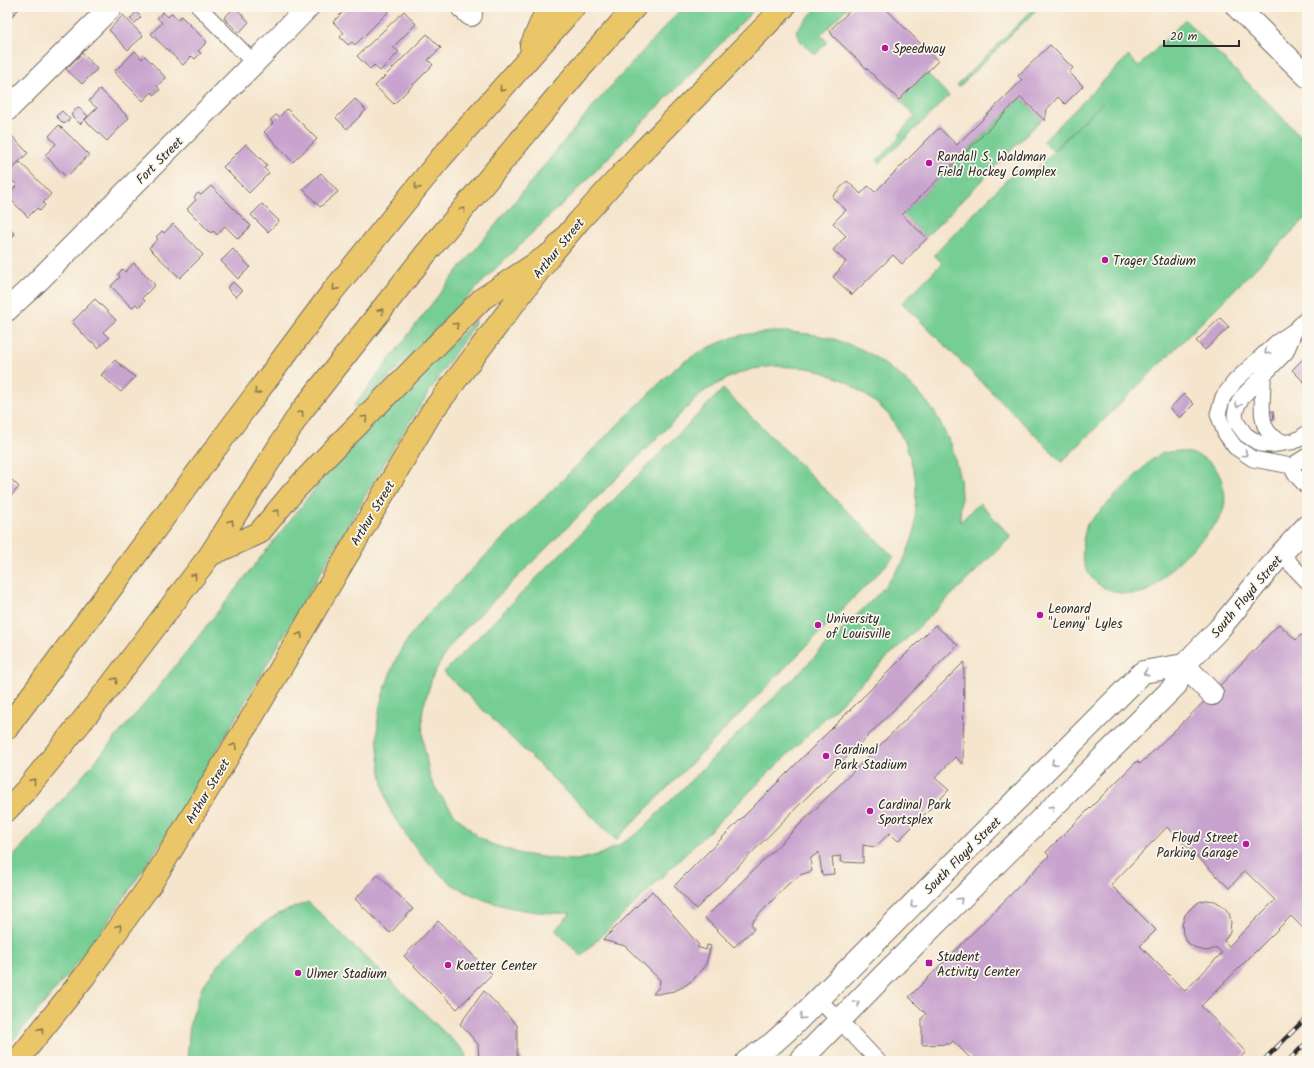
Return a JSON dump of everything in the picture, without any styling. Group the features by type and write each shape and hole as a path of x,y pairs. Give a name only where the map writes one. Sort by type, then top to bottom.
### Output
{"main road":[{"path":"523,64 548,7"},
{"path":"7,728 332,292 440,159 574,7"},
{"path":"7,810 26,790 108,689 210,555 300,413 429,250 578,71 635,7"},
{"name":"Arthur Street","path":"16,1061 84,977 152,882 256,710 431,413 553,252 641,153 784,7"},
{"path":"210,555 259,533 294,491 332,451 482,299 553,252"}],"street":[{"path":"7,110 111,7"},
{"name":"Fort Street","path":"7,310 36,283 308,7"},
{"path":"1237,7 1307,76"},
{"name":"South Floyd Street","path":"800,1061 883,976 1161,701 1176,685 1184,665 1219,629 1280,554 1307,526"},
{"path":"1184,665 1212,694"},
{"name":"South Floyd Street","path":"747,1061 773,1043 819,1000 1142,672 1184,665"}],"lane":[{"path":"199,7 254,63"},
{"path":"1307,318 1295,330 1277,342 1235,381 1223,397 1218,414 1225,433 1235,447 1253,459 1291,466 1307,456"},
{"path":"1295,330 1286,352 1242,397 1236,406 1235,415 1237,423 1246,435 1260,444 1270,446 1290,442 1300,439 1307,433"},
{"path":"1263,376 1262,412 1265,425 1269,434 1282,442 1290,442"},
{"path":"1291,466 1295,474 1307,487"},
{"path":"1280,554 1307,580"},
{"path":"819,1000 878,1061"}],"green space":[{"path":"683,7 757,7 584,183 500,264 368,399 358,407 354,406 447,284 594,105"},
{"path":"818,7 848,7 821,35 827,42 815,55 801,42 796,30"},
{"path":"1035,7 1039,7 959,87 957,85"},
{"name":"Trager Stadium","path":"1185,20 1307,142 1307,217 1062,462 902,303 942,263 934,255 1017,169 1027,178 1103,102 1053,151 1043,142 1128,56 1139,66"},
{"path":"927,73 949,96 880,163 877,160 899,138 900,133 915,116 900,101"},
{"path":"1021,98 1042,119 926,237 903,214"},
{"path":"476,319 474,325 396,443 173,825 106,925 83,956 7,1048 7,864 153,694 328,472 370,426"},
{"path":"769,332 789,332 834,339 861,349 872,355 903,378 923,397 935,413 951,444 960,479 960,522 980,503 1011,537 581,956 555,930 571,913 525,910 479,898 452,884 444,878 416,848 392,814 388,805 383,784 377,730 379,709 383,695 391,671 399,654 413,632 428,613 674,369 697,354 724,341 742,335","holes":["776,366 808,368 820,371 847,382 875,402 889,415 906,444 915,476 915,530 903,562 881,591 638,833 621,844 601,854 578,860 557,859 521,854 491,844 477,836 455,815 438,792 430,778 423,741 423,708 433,675 448,649 461,633 703,392 732,376 752,369"]},
{"path":"723,389 894,557 616,840 444,672"},
{"path":"1176,451 1200,456 1212,464 1217,470 1221,477 1225,498 1224,507 1220,517 1202,539 1157,585 1151,589 1145,592 1124,594 1103,587 1091,577 1084,563 1083,540 1087,524 1150,461 1163,453"},
{"name":"Ulmer Stadium","path":"308,902 466,1053 466,1061 187,1061 190,1023 202,987 224,958 250,932 278,914"}],"building":[{"path":"7,7 21,7 8,20"},
{"path":"235,7 249,22 239,33 224,18"},
{"path":"348,7 387,7 390,10 355,45 352,42 348,45 340,37 344,33 333,22"},
{"name":"Speedway","path":"854,7 884,7 938,61 899,100 832,35 830,30"},
{"path":"404,11 416,24 393,47 399,52 380,71 374,65 370,69 357,56"},
{"path":"136,12 141,17 135,23 130,19"},
{"path":"163,12 168,17 172,13 178,20 181,16 207,42 198,51 201,53 195,59 192,56 183,65 151,34 162,23 157,18"},
{"path":"123,15 143,36 128,50 109,30"},
{"path":"427,34 441,48 428,60 433,65 394,104 375,86"},
{"name":"Randall S. Waldman Field Hockey Complex","path":"1050,45 1073,68 1069,72 1083,86 1065,104 1058,97 1047,109 1045,121 1021,97 902,215 927,238 902,264 893,255 852,295 833,277 846,262 833,250 846,236 833,223 846,210 832,197 847,181 861,194 868,186 875,192 939,128 957,145 1022,80 1018,76"},
{"path":"135,51 142,59 145,56 166,78 157,86 160,90 154,95 152,92 143,101 114,72"},
{"path":"82,53 97,69 82,84 66,69"},
{"path":"100,89 129,118 107,141 85,120 97,108 89,101"},
{"path":"355,99 366,110 347,129 336,118"},
{"path":"78,107 88,116 80,124 71,115"},
{"path":"287,109 317,139 293,162 264,132 273,123 270,120 276,115 279,117"},
{"path":"62,111 70,119 64,124 56,116"},
{"path":"59,125 89,155 66,177 45,155 56,144 49,136"},
{"path":"10,134 28,153 13,167 7,160 7,137"},
{"path":"246,144 267,165 264,168 269,173 249,193 223,167"},
{"path":"20,162 51,194 43,203 45,205 40,211 37,208 28,217 7,196 17,185 7,175"},
{"path":"321,173 338,192 320,207 303,189"},
{"path":"211,186 251,226 238,239 225,226 217,235 213,231 211,233 187,209 196,200 194,197 198,193 201,195"},
{"path":"262,204 279,221 268,232 251,215"},
{"path":"173,224 203,255 180,278 149,248 158,239 156,237 162,231 164,233"},
{"path":"7,227 15,234 7,242"},
{"path":"233,249 250,267 238,279 221,261"},
{"path":"134,263 155,285 142,298 145,301 139,307 136,304 132,308 111,286 120,277 118,274 123,269 125,272"},
{"path":"233,282 242,291 236,297 227,288"},
{"path":"95,299 116,320 103,332 109,338 98,348 93,342 91,343 72,322"},
{"path":"1220,318 1229,327 1205,350 1196,341"},
{"path":"1307,355 1307,385 1292,370"},
{"path":"115,360 135,377 121,392 101,375"},
{"path":"1184,394 1194,404 1180,418 1170,408"},
{"path":"1273,411 1274,419 1264,420 1263,412"},
{"path":"7,475 19,487 7,500"},
{"name":"Floyd Street Parking Garage","path":"1279,624 1296,640 1301,635 1307,636 1307,932 1291,916 1201,1006 1246,1052 1237,1061 973,1061 953,1041 950,1044 922,1045 922,1018 926,1014 909,997 1049,856 1046,852 1137,761 1140,764 1212,694","holes":["1167,827 1229,888 1245,871 1275,900 1229,946 1224,941 1230,932 1231,921 1229,913 1223,906 1215,901 1206,900 1199,902 1190,909 1185,915 1182,925 1183,934 1187,942 1197,949 1207,951 1217,948 1222,953 1185,991 1140,946 1156,930 1111,885"]},
{"name":"Cardinal Park Stadium","path":"935,625 958,645 696,909 674,886"},
{"name":"Cardinal Park Sportsplex","path":"964,662 963,764 955,757 935,778 949,790 898,841 890,833 875,847 863,845 863,863 840,862 841,856 832,857 834,874 822,875 819,852 810,859 812,871 800,875 787,885 751,923 754,929 734,947 705,918"},
{"path":"378,875 413,909 390,933 355,899"},
{"path":"652,891 699,945 697,947 706,950 707,945 711,946 706,964 693,980 674,991 658,994 653,994 659,987 660,980 625,946 603,940"},
{"name":"Koetter Center","path":"438,921 492,974 457,1009 404,956"},
{"path":"484,991 517,1025 517,1056 522,1057 523,1061 479,1061 478,1044 460,1024"}],"railway":[{"path":"1263,1061 1307,1017"},
{"path":"1288,1061 1307,1042"}],"place":[{"name":"Speedway","path":"885,48"},
{"name":"Randall S. Waldman Field Hockey Complex","path":"929,163"},
{"name":"Trager Stadium","path":"1105,260"},
{"name":"Leonard \"Lenny\" Lyles","path":"1040,615"},
{"name":"University of Louisville","path":"818,625"},
{"name":"Cardinal Park Stadium","path":"826,756"},
{"name":"Cardinal Park Sportsplex","path":"870,811"},
{"name":"Floyd Street Parking Garage","path":"1246,844"},
{"name":"Student Activity Center","path":"929,963"},
{"name":"Koetter Center","path":"448,965"},
{"name":"Ulmer Stadium","path":"298,973"}]}
